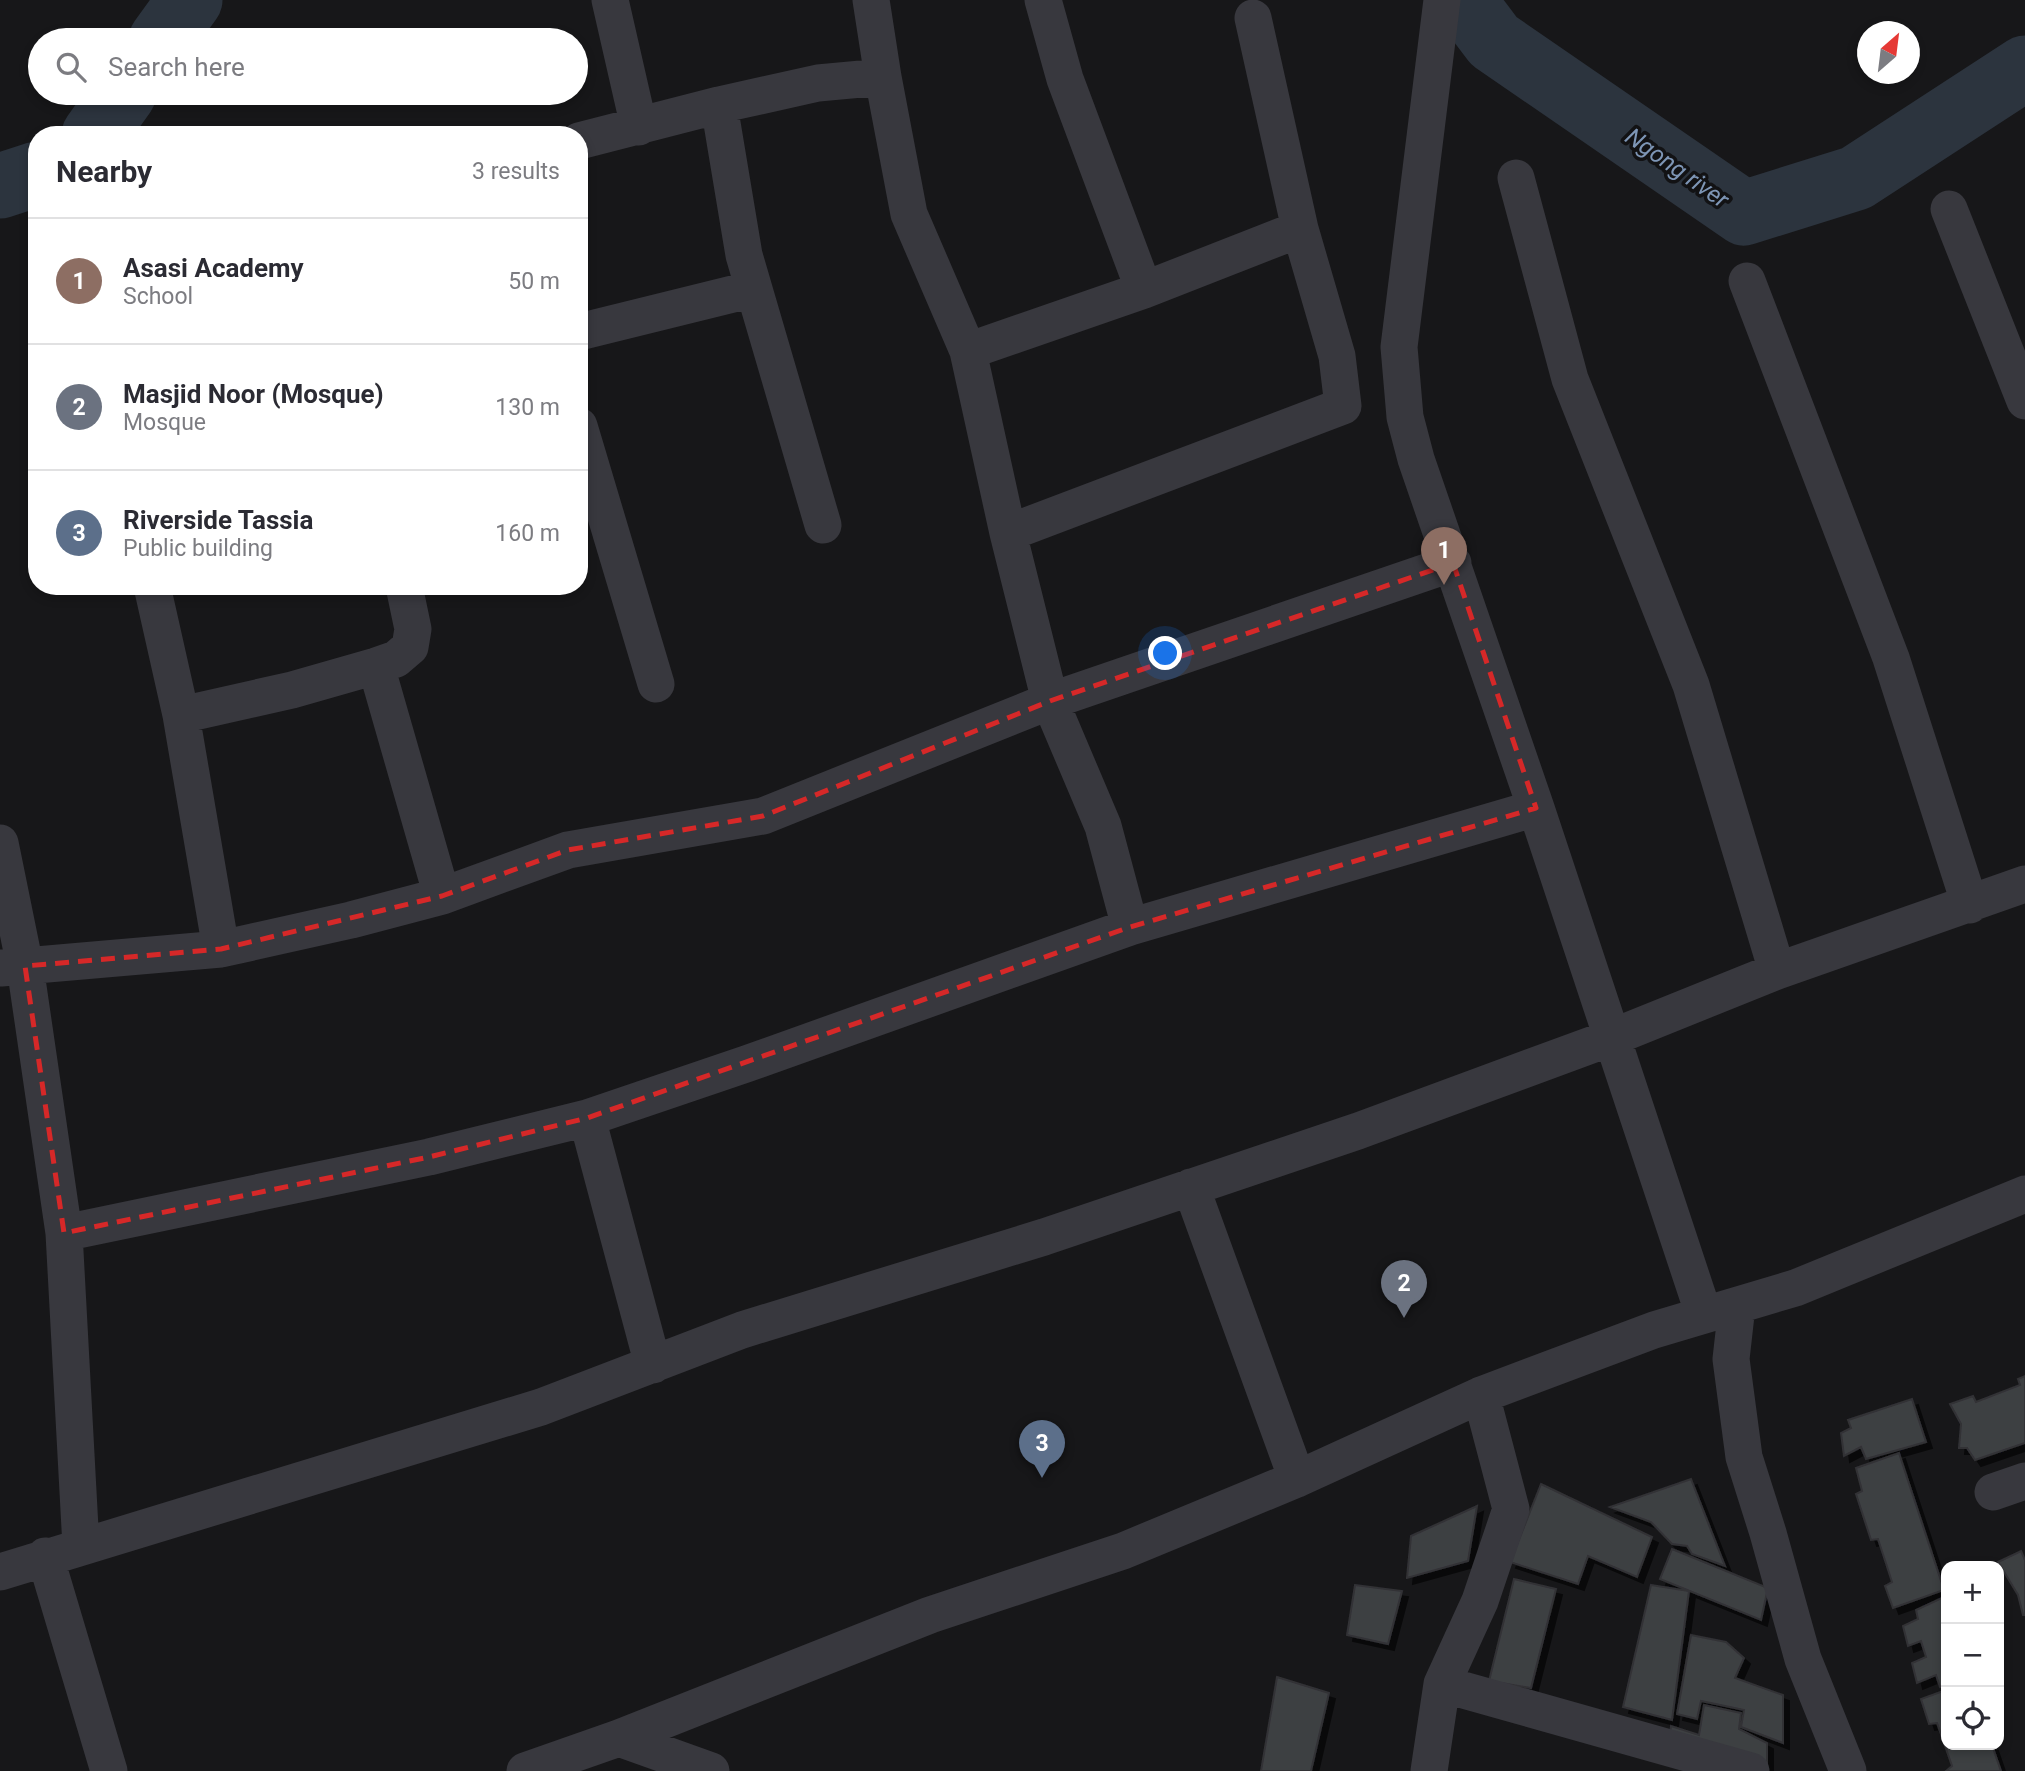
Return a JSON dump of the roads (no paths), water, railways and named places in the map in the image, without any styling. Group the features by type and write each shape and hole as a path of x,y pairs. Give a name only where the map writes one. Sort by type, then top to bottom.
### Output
{"street":[{"path":"610,0 639,127"},
{"path":"871,0 909,214 968,351 1008,533 1051,701 1103,826 1130,927"},
{"path":"1043,0 1065,79 1144,290"},
{"path":"1442,0 1399,347 1401,387 1408,427 1416,459 1613,1037 1720,1310 1731,1359 1744,1457 1803,1659 1848,1771"},
{"path":"1008,533 1343,406 1337,356 1300,229 1253,18"},
{"path":"588,139 818,83 883,78"},
{"path":"719,105 744,255 822,525"},
{"path":"1516,177 1570,379 1691,685 1777,971"},
{"path":"1949,209 2025,401"},
{"path":"968,351 1144,290 1300,229"},
{"path":"1747,281 1891,658 1970,905"},
{"path":"588,330 754,289"},
{"path":"588,456 656,684"},
{"path":"13,967 221,948 442,897 568,850 763,816 1051,701 1453,563"},
{"path":"154,595 181,715 221,948"},
{"path":"181,715 292,690 396,659 411,647 413,629 406,595"},
{"path":"376,666 442,897"},
{"path":"64,1233 429,1157 587,1118 746,1065 1130,927 1536,808"},
{"path":"0,843 13,967 64,1233 81,1547"},
{"path":"0,1572 45,1556 541,1407 742,1330 1044,1237 1358,1131 1613,1037 1777,971 2025,884"},
{"path":"587,1118 653,1365"},
{"path":"1192,1187 1297,1479"},
{"path":"525,1771 619,1738 930,1615 1123,1551 1297,1479 1481,1395 1654,1330 1795,1288 2025,1194"},
{"path":"1429,1771 1442,1684 1480,1601 1511,1509 1481,1395"},
{"path":"45,1556 109,1771"},
{"path":"1442,1684 1751,1771"},
{"path":"619,1738 711,1771"}],"waterway":[{"name":"Ngong river","path":"170,28 190,0"},
{"name":"Ngong river","path":"1463,0 1494,41 1744,213 1856,178 2025,68"},
{"name":"Ngong river","path":"100,126 115,105"},
{"name":"Ngong river","path":"0,186 28,177"}],"place":[{"name":"Asasi Academy","path":"1444,585"},
{"name":"Masjid Noor (Mosque)","path":"1404,1318"},
{"name":"Riverside Tassia","path":"1042,1478"}]}
